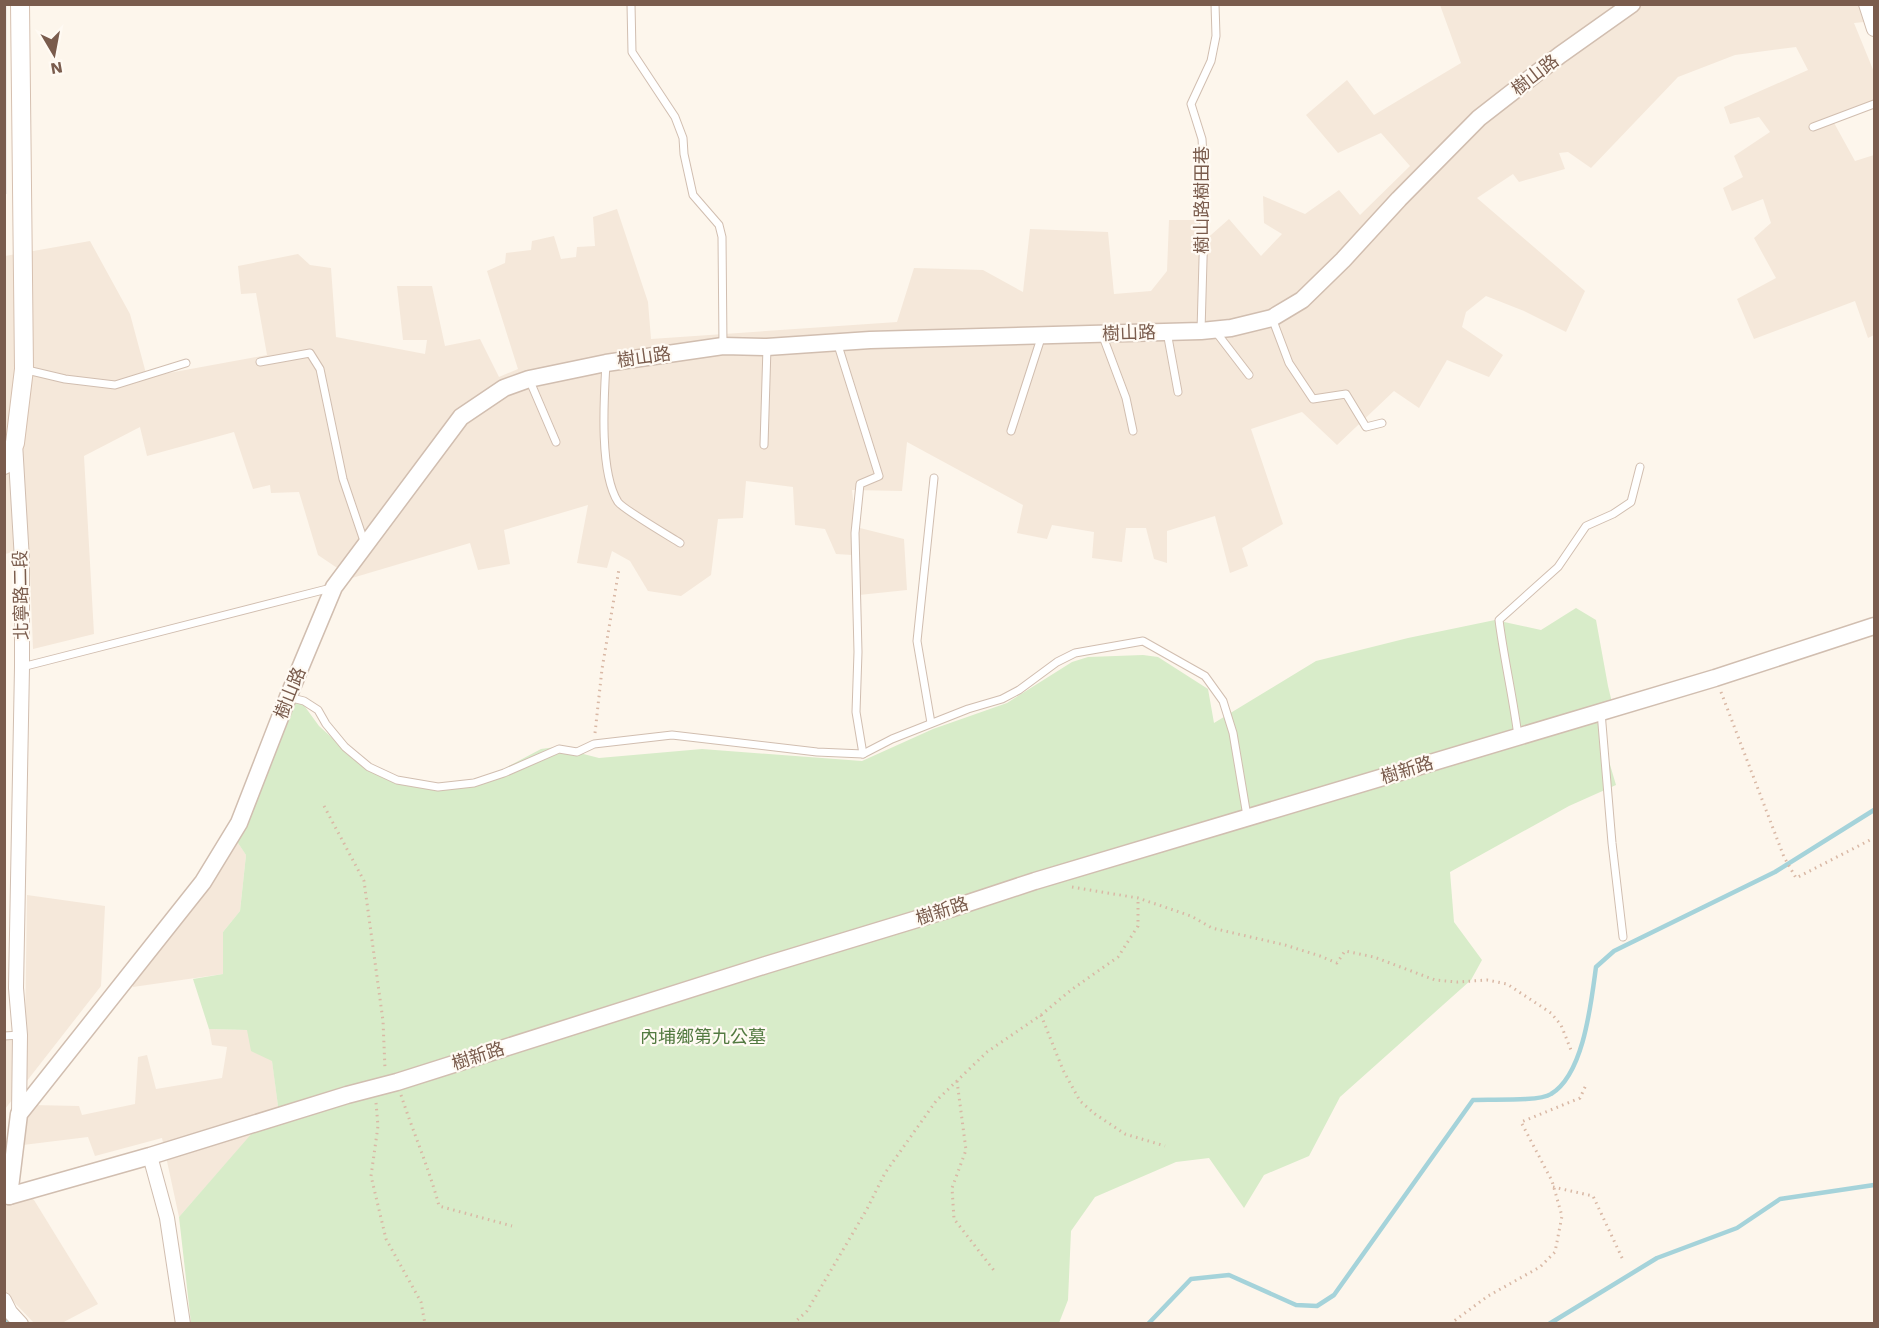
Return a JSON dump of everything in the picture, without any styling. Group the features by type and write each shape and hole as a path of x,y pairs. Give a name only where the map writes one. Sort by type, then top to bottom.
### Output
{"main road":[{"name":"北寧路二段","path":"15,442 24,369 20,4"},
{"path":"4,465 15,442"}],"street":[{"name":"樹山路","path":"19,1114 202,882 239,823 334,587 461,417 504,388 530,379 606,363 723,346 767,347 837,342 1208,331 1232,328 1272,318 1302,300 1479,118 1560,55 1632,4"},
{"path":"1866,4 1875,29"},
{"name":"北寧路二段","path":"15,442 22,560 16,988 20,1035 19,1114"},
{"name":"樹新路","path":"7,1199 397,1082 1035,881 1715,678 1875,626"},
{"path":"7,1199 19,1114"},
{"path":"150,1156 167,1218 183,1323"},
{"path":"4,1300 10,1312 21,1323"}],"lane":[{"path":"630,4 632,52 675,117 682,138 693,195 719,225 723,237 723,346"},
{"name":"樹山路樹田巷","path":"1208,331 1202,139 1191,104 1210,61 1216,36 1215,4"},
{"path":"1813,127 1875,104"},
{"path":"1272,318 1289,363 1313,399 1346,394 1366,427 1382,423"},
{"path":"1208,331 1250,375"},
{"path":"1167,332 1178,392"},
{"path":"1102,334 1126,398 1133,431"},
{"path":"1011,431 1042,335"},
{"path":"837,342 879,476 860,484 855,533 858,652 856,712 863,754"},
{"path":"764,445 767,347"},
{"path":"260,362 310,353 320,369 343,479 366,546"},
{"path":"24,369 65,379 115,385 186,363"},
{"path":"606,363 604,411 607,471 619,503 680,543"},
{"path":"530,379 556,442"},
{"path":"1518,736 1513,693 1499,620 1558,567 1586,526 1613,514 1631,502 1640,467"},
{"path":"931,723 917,641 934,478"},
{"path":"22,667 334,587"},
{"path":"288,697 304,701 318,710 345,747 369,767 398,780 438,788 474,783 504,773 559,749 577,752 594,744 672,735 818,752 863,754 931,723 1002,699 1019,690 1057,662 1075,653 1143,641 1204,676 1223,701 1233,733 1248,819"},
{"path":"1601,712 1612,843 1623,937"},
{"path":"4,1036 20,1035"}],"path":[{"path":"594,744 602,669 619,569"},
{"path":"1715,678 1784,857 1796,878 1875,838"},
{"path":"324,806 364,881 383,1021 386,1077 374,1088 378,1126 371,1176 386,1239 421,1302 425,1323"},
{"path":"1069,886 1138,898 1191,916 1212,928 1285,945 1336,963 1345,951 1374,957 1435,980 1487,980 1507,984 1551,1013 1561,1025 1571,1050"},
{"path":"793,1323 807,1311 867,1209 885,1173 936,1101 987,1052 1041,1016 1071,990 1118,957 1138,926 1138,898"},
{"path":"1041,1016 1080,1101 1125,1134 1165,1146"},
{"path":"957,1081 966,1150 952,1188 954,1219 996,1273"},
{"path":"397,1082 439,1206 512,1226"},
{"path":"1449,1323 1488,1296 1540,1267 1555,1252 1562,1216 1553,1187 1521,1122 1580,1098 1586,1085"},
{"path":"1553,1187 1593,1196 1624,1262"}],"shaded area":[{"path":"4,5 7,5 7,194 5,194"},
{"path":"1440,5 1874,5 1874,21 1854,23 1874,72 1874,104 1833,121 1855,161 1874,155 1874,335 1868,338 1855,301 1754,339 1737,299 1776,278 1754,238 1771,223 1763,199 1732,211 1723,188 1743,177 1734,156 1770,132 1759,117 1730,124 1724,107 1808,70 1796,47 1735,55 1678,77 1591,168 1568,152 1559,153 1565,169 1519,182 1513,174 1477,198 1585,291 1566,332 1524,311 1486,296 1466,312 1462,327 1503,355 1489,377 1447,360 1419,408 1394,391 1337,445 1302,412 1251,429 1283,524 1242,548 1248,566 1230,573 1215,516 1167,531 1167,563 1154,559 1146,528 1126,528 1122,562 1092,558 1094,532 1052,525 1047,539 1017,533 1023,505 907,442 902,491 852,490 856,527 904,539 907,590 859,595 852,555 836,554 825,529 795,525 793,487 746,481 743,518 718,519 711,575 681,596 648,591 630,561 612,551 607,568 577,563 588,505 504,530 510,564 478,570 470,543 352,578 318,555 299,492 271,493 270,485 253,489 234,432 147,456 140,427 84,456 94,634 33,649 29,548 5,554 5,256 90,241 130,314 147,377 267,355 256,293 241,294 238,266 298,254 310,265 331,268 336,337 425,354 427,340 403,340 397,286 432,286 445,346 480,339 499,377 518,369 487,271 505,263 506,253 531,250 532,241 554,236 561,259 576,257 577,247 595,246 593,217 617,209 648,302 651,339 897,322 914,268 983,270 1023,292 1030,229 1108,232 1114,294 1151,291 1167,271 1169,220 1202,220 1203,242 1229,219 1261,256 1282,234 1264,223 1263,196 1305,214 1339,190 1360,215 1410,166 1381,133 1338,153 1306,115 1347,80 1374,115 1461,63"},
{"path":"234,837 246,855 240,911 223,932 223,974 133,987 129,970"},
{"path":"27,895 105,906 101,986 5,1109 5,1034 25,1033"},
{"path":"209,1029 248,1030 272,1060 280,1121 253,1133 179,1217 162,1138 95,1156 88,1137 23,1145 23,1116 32,1105 79,1106 82,1115 135,1104 138,1057 147,1055 156,1089 222,1078 227,1047 212,1045"},
{"path":"4,1172 34,1200 98,1304 60,1324 34,1323 13,1301 5,1308"}],"green space":[{"name":"內埔鄉第九公墓","path":"1576,608 1596,620 1615,715 1597,721 1616,785 1569,806 1450,872 1454,922 1482,960 1471,980 1340,1097 1309,1156 1264,1175 1244,1208 1209,1158 1176,1162 1095,1197 1071,1231 1068,1300 1059,1323 191,1323 179,1217 253,1132 280,1121 272,1061 251,1051 247,1030 209,1029 193,979 223,974 223,932 240,911 246,855 234,837 294,701 303,704 319,726 360,763 403,779 441,784 475,784 541,749 556,747 599,758 702,749 862,761 933,729 1007,703 1072,662 1088,657 1143,655 1158,657 1208,689 1214,723 1316,661 1408,638 1495,620 1541,630"}],"waterway":[{"path":"1148,1324 1191,1279 1229,1275 1296,1305 1317,1306 1334,1295 1473,1100 1545,1097 1562,1084 1571,1071 1584,1037 1596,967 1614,951 1775,872 1874,810"},
{"path":"1549,1324 1657,1258 1737,1228 1780,1199 1874,1185"},
{"path":"4,1316 11,1324"}]}
